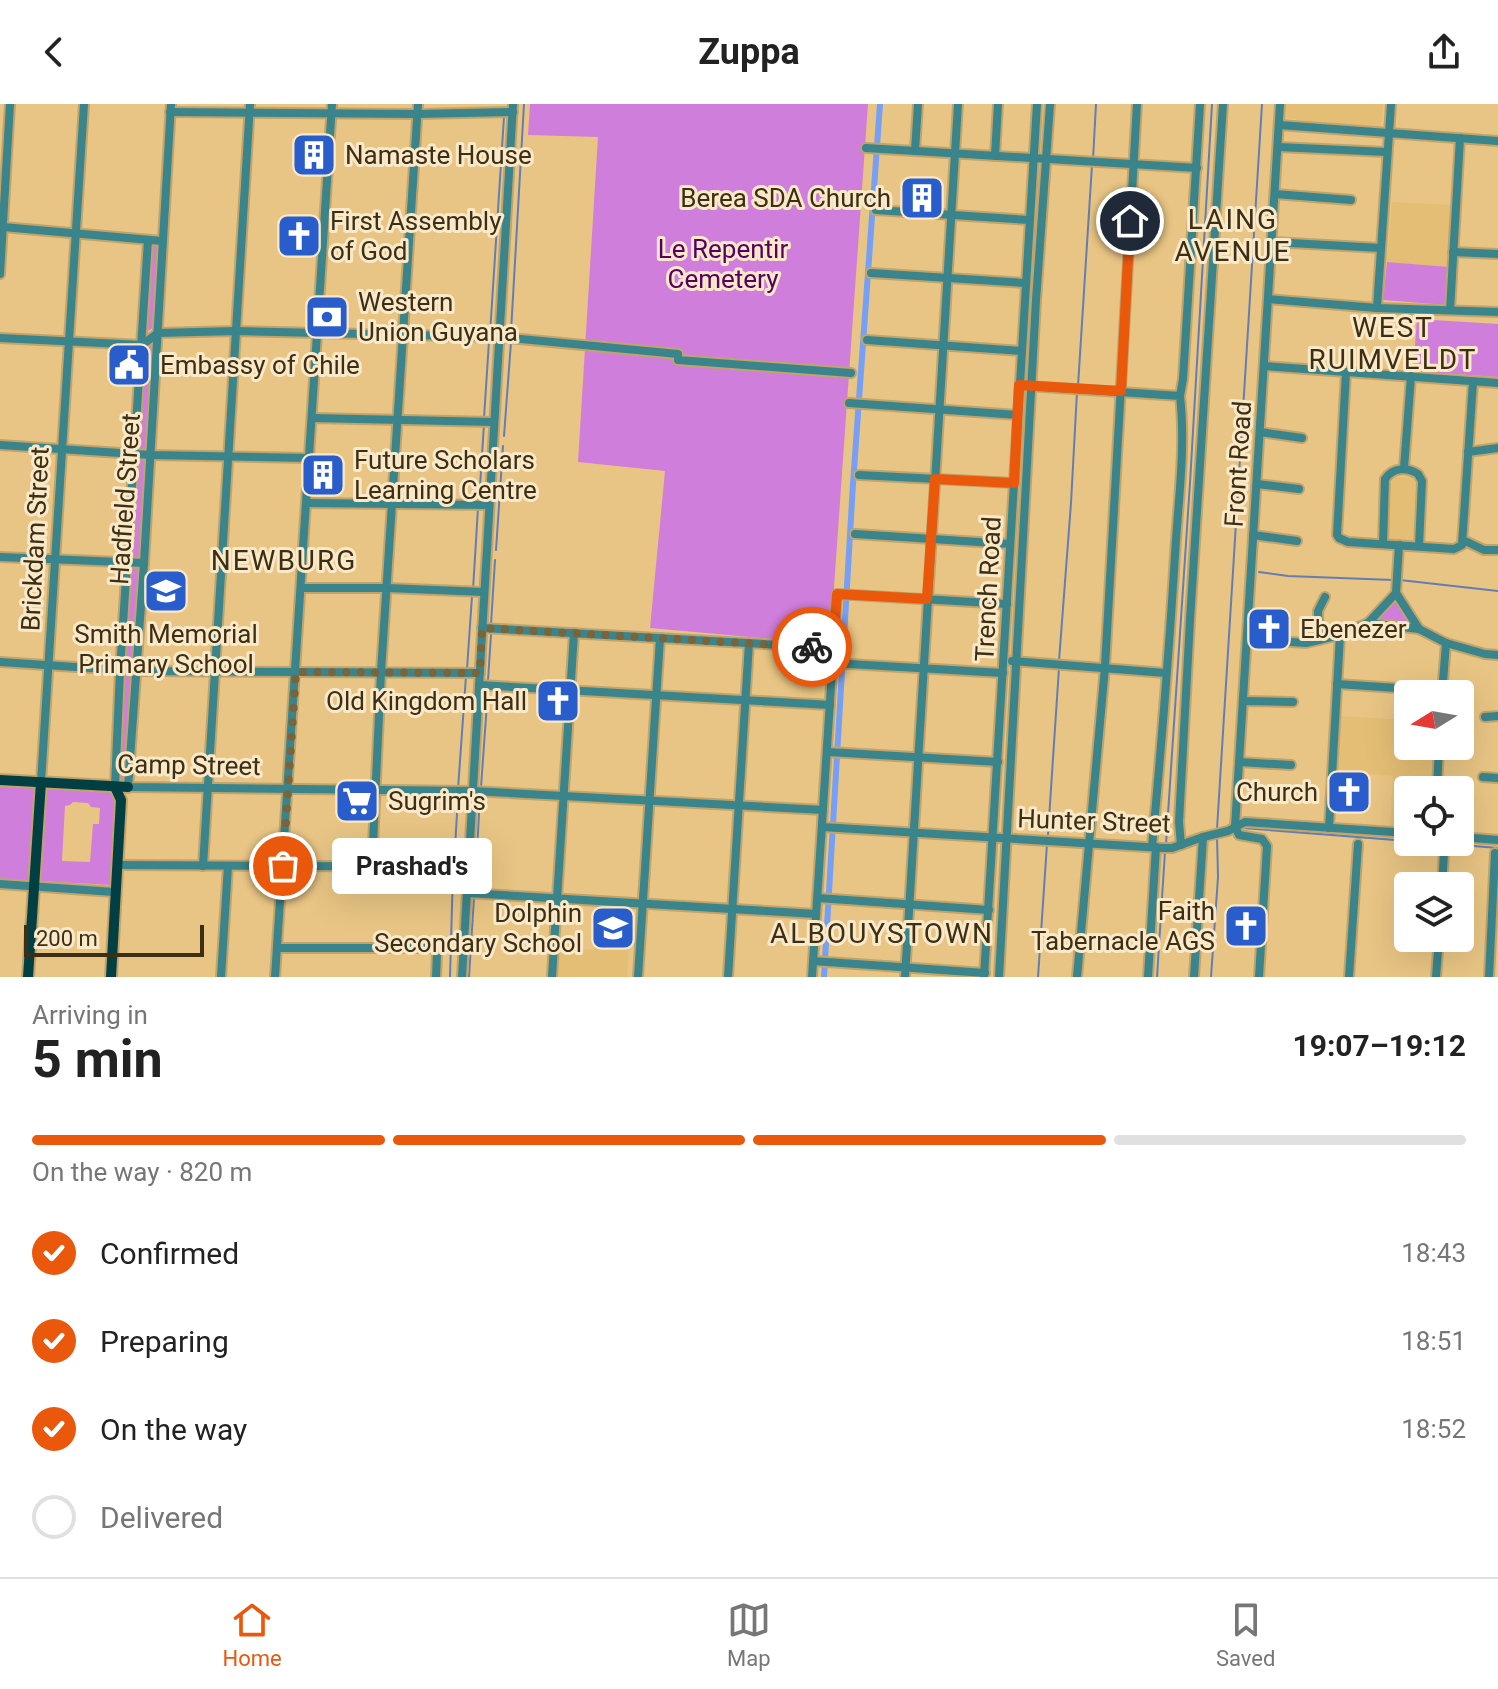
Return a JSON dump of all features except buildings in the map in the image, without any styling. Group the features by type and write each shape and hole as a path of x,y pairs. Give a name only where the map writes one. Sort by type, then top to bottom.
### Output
{"main road":[{"name":"Camp Street","path":"0,780 128,787"},
{"name":"Brickdam Street","path":"28,977 41,782"},
{"name":"Hadfield Street","path":"115,787 121,800"},
{"name":"Hadfield Street","path":"111,977 121,800 128,787"}],"street":[{"path":"0,274 10,104"},
{"name":"Brickdam Street","path":"41,782 84,104"},
{"path":"915,151 918,104"},
{"path":"905,972 958,104"},
{"path":"995,156 998,104"},
{"name":"Trench Road","path":"984,975 1037,104"},
{"path":"999,977 1050,104"},
{"path":"1077,977 1105,667 1137,104"},
{"path":"1148,977 1161,848 1166,673 1182,450 1180,396 1200,104"},
{"path":"1181,845 1179,822 1188,647 1223,104"},
{"name":"Front Road","path":"1235,827 1280,104"},
{"path":"1377,308 1391,104"},
{"path":"170,108 513,108 493,337 492,422 482,505 482,628 462,977"},
{"name":"Hadfield Street","path":"128,787 170,108"},
{"path":"203,866 250,108"},
{"path":"275,977 332,109"},
{"path":"372,866 381,672 418,109"},
{"path":"1279,125 1498,141"},
{"path":"1450,310 1460,138"},
{"path":"1278,147 1387,152"},
{"path":"872,148 1197,168"},
{"path":"1275,194 1351,200"},
{"path":"876,210 1029,220"},
{"path":"3,227 162,241"},
{"name":"Hadfield Street","path":"115,787 148,240"},
{"path":"1272,242 1381,248"},
{"path":"1453,252 1498,254"},
{"path":"871,273 1025,283"},
{"path":"1268,299 1377,308 1498,312"},
{"path":"0,338 142,345 158,333 236,331 493,337 678,354 678,360 851,373"},
{"path":"867,340 1022,351"},
{"path":"1264,366 1498,383"},
{"path":"1346,372 1337,535 1348,542 1461,547 1473,382"},
{"path":"1404,468 1411,376"},
{"path":"1019,385 1180,396"},
{"path":"849,403 1018,415"},
{"path":"312,418 492,422"},
{"path":"1260,432 1302,438"},
{"path":"0,445 135,455 310,458"},
{"path":"1468,452 1498,448"},
{"path":"1383,544 1385,479 1404,468 1418,474 1422,481 1419,546"},
{"path":"859,475 1014,483"},
{"path":"1257,484 1299,489"},
{"path":"307,503 482,505"},
{"path":"855,534 1010,544"},
{"path":"1253,535 1297,541"},
{"path":"1463,540 1484,550 1498,550"},
{"path":"1399,545 1396,593 1419,629"},
{"path":"0,557 144,563"},
{"path":"301,588 481,592"},
{"path":"1247,639 1306,643 1340,635 1368,623 1396,593"},
{"path":"812,977 816,961 816,914 825,827 823,810 837,594 1007,604"},
{"path":"1319,640 1318,611 1325,597"},
{"path":"1368,623 1419,629 1446,643 1498,655"},
{"path":"482,628 833,648"},
{"path":"552,977 574,633"},
{"path":"1329,828 1340,635"},
{"path":"638,977 660,638"},
{"path":"728,977 749,643"},
{"path":"1443,680 1446,643"},
{"path":"1003,660 1166,673"},
{"path":"0,662 136,671 480,673"},
{"path":"832,663 1003,673"},
{"path":"1337,684 1394,688"},
{"path":"479,685 830,705"},
{"path":"1243,701 1293,702"},
{"path":"1485,717 1498,716"},
{"path":"828,752 998,762"},
{"path":"1239,762 1291,765"},
{"path":"1483,777 1498,778"},
{"name":"Camp Street","path":"128,787 473,791 823,810"},
{"name":"Hunter Street","path":"825,827 1161,848 1225,832 1245,822 1394,832"},
{"path":"1235,827 1239,835 1262,839 1267,846 1259,977"},
{"path":"1194,977 1207,836"},
{"path":"1474,838 1498,840"},
{"path":"1349,977 1358,844"},
{"path":"1489,977 1495,853"},
{"path":"117,865 468,867"},
{"path":"221,977 228,866"},
{"path":"0,884 114,892"},
{"path":"467,893 816,914"},
{"path":"820,898 989,910"},
{"path":"277,948 432,948 436,951 436,977"},
{"path":"1436,977 1438,952"},
{"path":"816,961 905,972 984,975"}],"shaded area":[{"path":"1285,104 1383,104 1380,131 1285,118"},
{"path":"1392,202 1452,205 1449,267 1387,262"},
{"path":"1392,477 1416,478 1413,541 1388,540"},
{"path":"1341,716 1394,719 1394,760 1434,760 1433,776 1394,776 1394,827 1390,827 1393,776 1337,771"},
{"name":"Dolphin Secondary School","path":"597,906 631,908 627,977 556,977 557,947 594,950"}],"green space":[{"name":"Le Repentir Cemetery","path":"530,104 868,104 830,644 650,628 665,471 578,462 598,137 528,135"},
{"path":"150,244 159,244 154,327 145,333"},
{"path":"1387,262 1449,267 1447,305 1383,300"},
{"path":"1417,319 1498,324 1498,377 1413,371"},
{"path":"154,340 147,450 139,450 145,344"},
{"path":"139,458 148,459 140,560 131,559"},
{"path":"132,566 141,566 133,668 124,667"},
{"path":"1396,597 1415,627 1373,621"},
{"path":"124,675 132,676 126,783 118,783"},
{"path":"0,786 37,788 30,882 0,880"},
{"path":"45,786 112,791 117,800 110,885 39,881","holes":["73,802 88,803 91,807 100,808 99,824 93,824 90,862 62,861 65,806"]}],"waterway":[{"path":"511,332 524,104"},
{"path":"824,977 853,484 880,104"},
{"path":"1093,159 1096,104"},
{"path":"1166,844 1212,104"},
{"path":"1217,829 1262,104"},
{"path":"490,334 504,117"},
{"path":"1078,386 1092,165"},
{"path":"484,418 489,341"},
{"path":"504,436 511,342"},
{"path":"1059,661 1077,392"},
{"path":"479,502 484,424"},
{"path":"496,550 503,446"},
{"path":"473,590 478,508"},
{"path":"491,624 495,560"},
{"path":"1259,572 1393,580"},
{"path":"1400,580 1498,591"},
{"path":"467,669 472,596"},
{"path":"488,680 491,635"},
{"path":"780,649 829,652"},
{"path":"836,652 843,653"},
{"path":"1048,834 1059,668"},
{"path":"458,789 466,676"},
{"path":"481,787 488,689"},
{"path":"475,889 480,795"},
{"path":"454,865 458,796"},
{"path":"1243,828 1394,840"},
{"path":"1211,977 1218,877 1217,836"},
{"path":"1038,977 1047,844"},
{"path":"1474,846 1498,848"},
{"path":"1157,977 1165,851"},
{"path":"450,977 453,871"},
{"path":"469,977 474,898"}],"way so far":[{"path":"283,866 296,672 480,673 482,628 812,647"}],"place":[{"name":"Namaste House","path":"314,155"},
{"name":"Berea SDA Church","path":"922,198"},
{"name":"First Assembly of God","path":"299,236"},
{"name":"Western Union Guyana","path":"327,317"},
{"name":"Embassy of Chile","path":"129,365"},
{"name":"Future Scholars Learning Centre","path":"323,475"},
{"name":"Smith Memorial Primary School","path":"166,591"},
{"name":"Ebenezer","path":"1269,629"},
{"name":"Old Kingdom Hall","path":"558,701"},
{"name":"Church","path":"1349,792"},
{"name":"Sugrim's","path":"357,801"},
{"name":"Prashad's","path":"283,866"},
{"name":"Faith Tabernacle AGS","path":"1246,926"},
{"name":"Dolphin Secondary School","path":"613,928"}],"district":[{"name":"LAING AVENUE","path":"1233,235"},
{"name":"WEST RUIMVELDT","path":"1393,343"},
{"name":"NEWBURG","path":"284,560"},
{"name":"ALBOUYSTOWN","path":"882,933"}],"route":[{"path":"812,647 833,648 837,594 927,599 935,479 1014,483 1019,385 1121,391 1130,221"}]}
